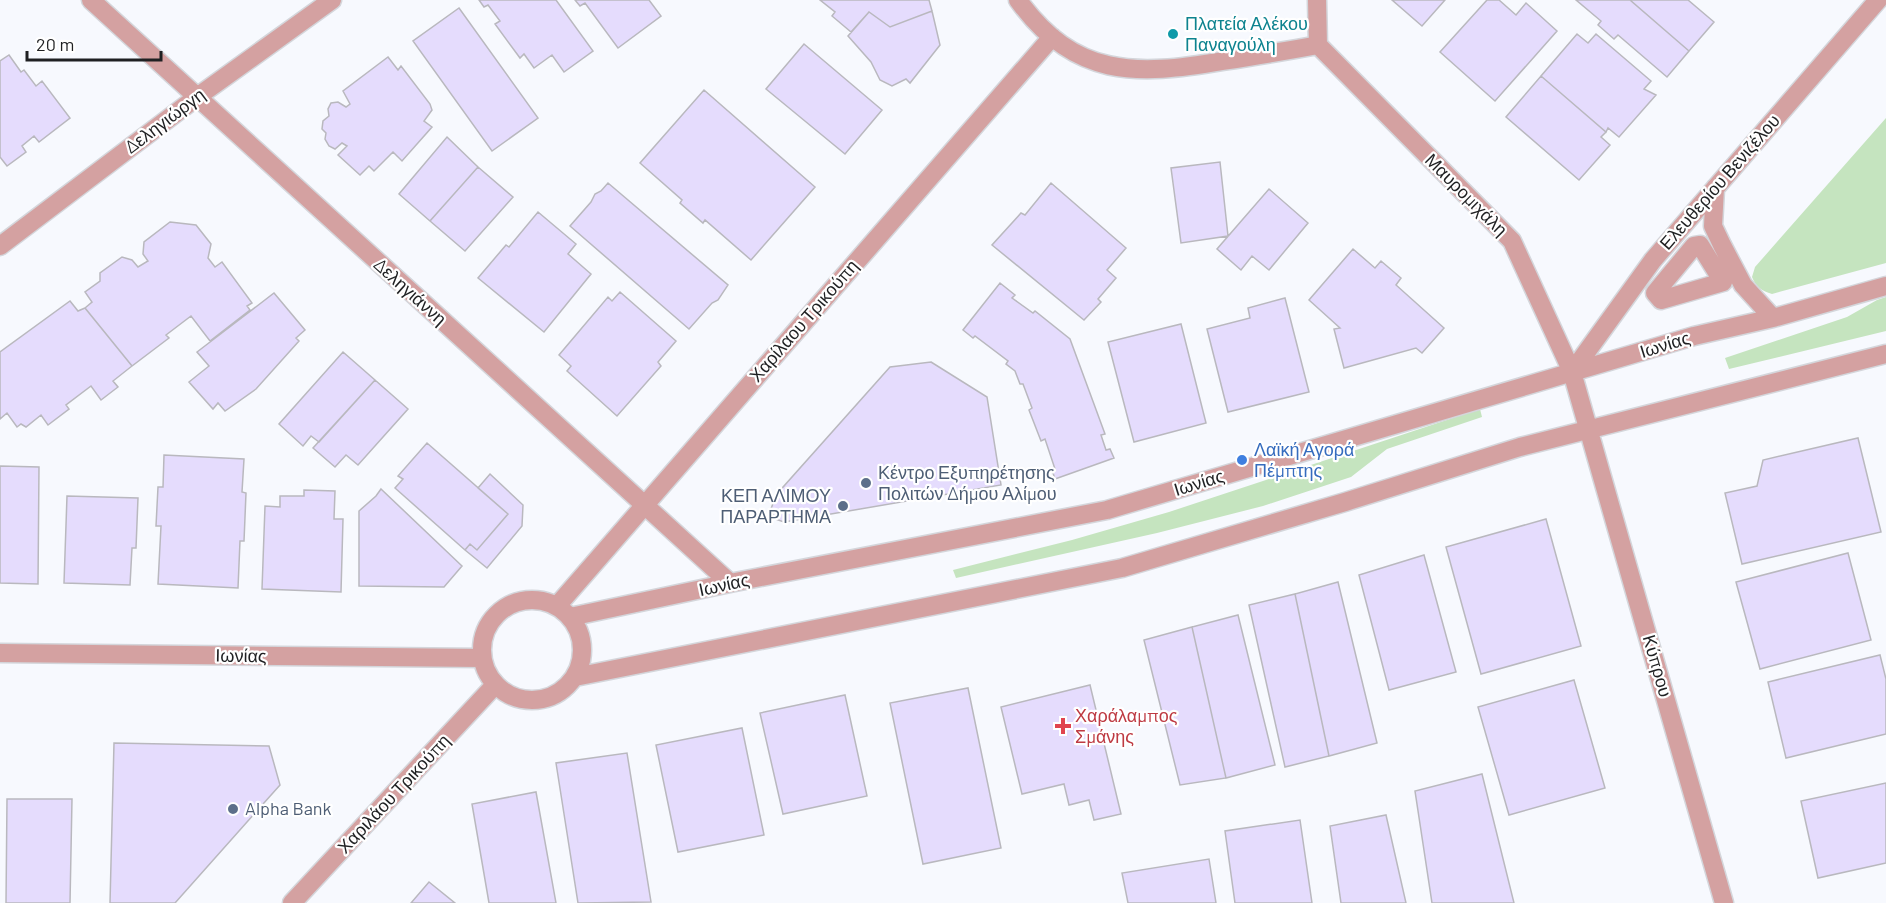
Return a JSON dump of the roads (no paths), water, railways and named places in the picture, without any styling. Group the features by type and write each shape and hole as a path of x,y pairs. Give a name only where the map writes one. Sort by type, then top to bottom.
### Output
{"street":[{"name":"Δεληγιάννη","path":"91,0 730,583"},
{"name":"Δεληγιώργη","path":"0,246 197,97 332,0"},
{"path":"1018,0 1030,16 1052,37 1079,56 1120,69 1142,70 1178,69 1318,45 1317,0"},
{"name":"Ελευθερίου Βενιζέλου","path":"1572,372 1653,260 1878,0"},
{"name":"Χαρίλαου Τρικούπη","path":"564,612 644,505 1052,37"},
{"name":"Μαυρομιχάλη","path":"1318,45 1512,241 1572,372 1590,429"},
{"path":"1715,189 1713,226 1743,285 1773,318"},
{"name":"Ιωνίας","path":"564,612 730,583 1107,510 1694,336 1773,318 1886,286"},
{"path":"575,677 1122,568 1520,447 1886,354"},
{"name":"Κύπρου","path":"1590,429 1724,903"},
{"path":"530,600 544,601 564,612 578,631 582,646 581,662 575,677 553,696 538,701 522,700 508,695 495,685 486,672 482,658 482,644 493,618 516,602 530,600"},
{"name":"Ιωνίας","path":"0,653 482,658"},
{"name":"Χαριλάου Τρικούπη","path":"292,903 495,685"}],"place":[{"name":"Πλατεία Αλέκου Παναγούλη","path":"1173,34"},
{"name":"Λαϊκή Αγορά Πέμπτης","path":"1242,460"},
{"name":"Κέντρο Εξυπηρέτησης Πολιτών Δήμου Αλίμου","path":"866,483"},
{"name":"ΚΕΠ ΑΛΙΜΟΥ ΠΑΡΑΡΤΗΜΑ","path":"843,506"},
{"name":"Χαράλαμπος Σμάνης","path":"1063,726"},
{"name":"Alpha Bank","path":"233,809"}]}
